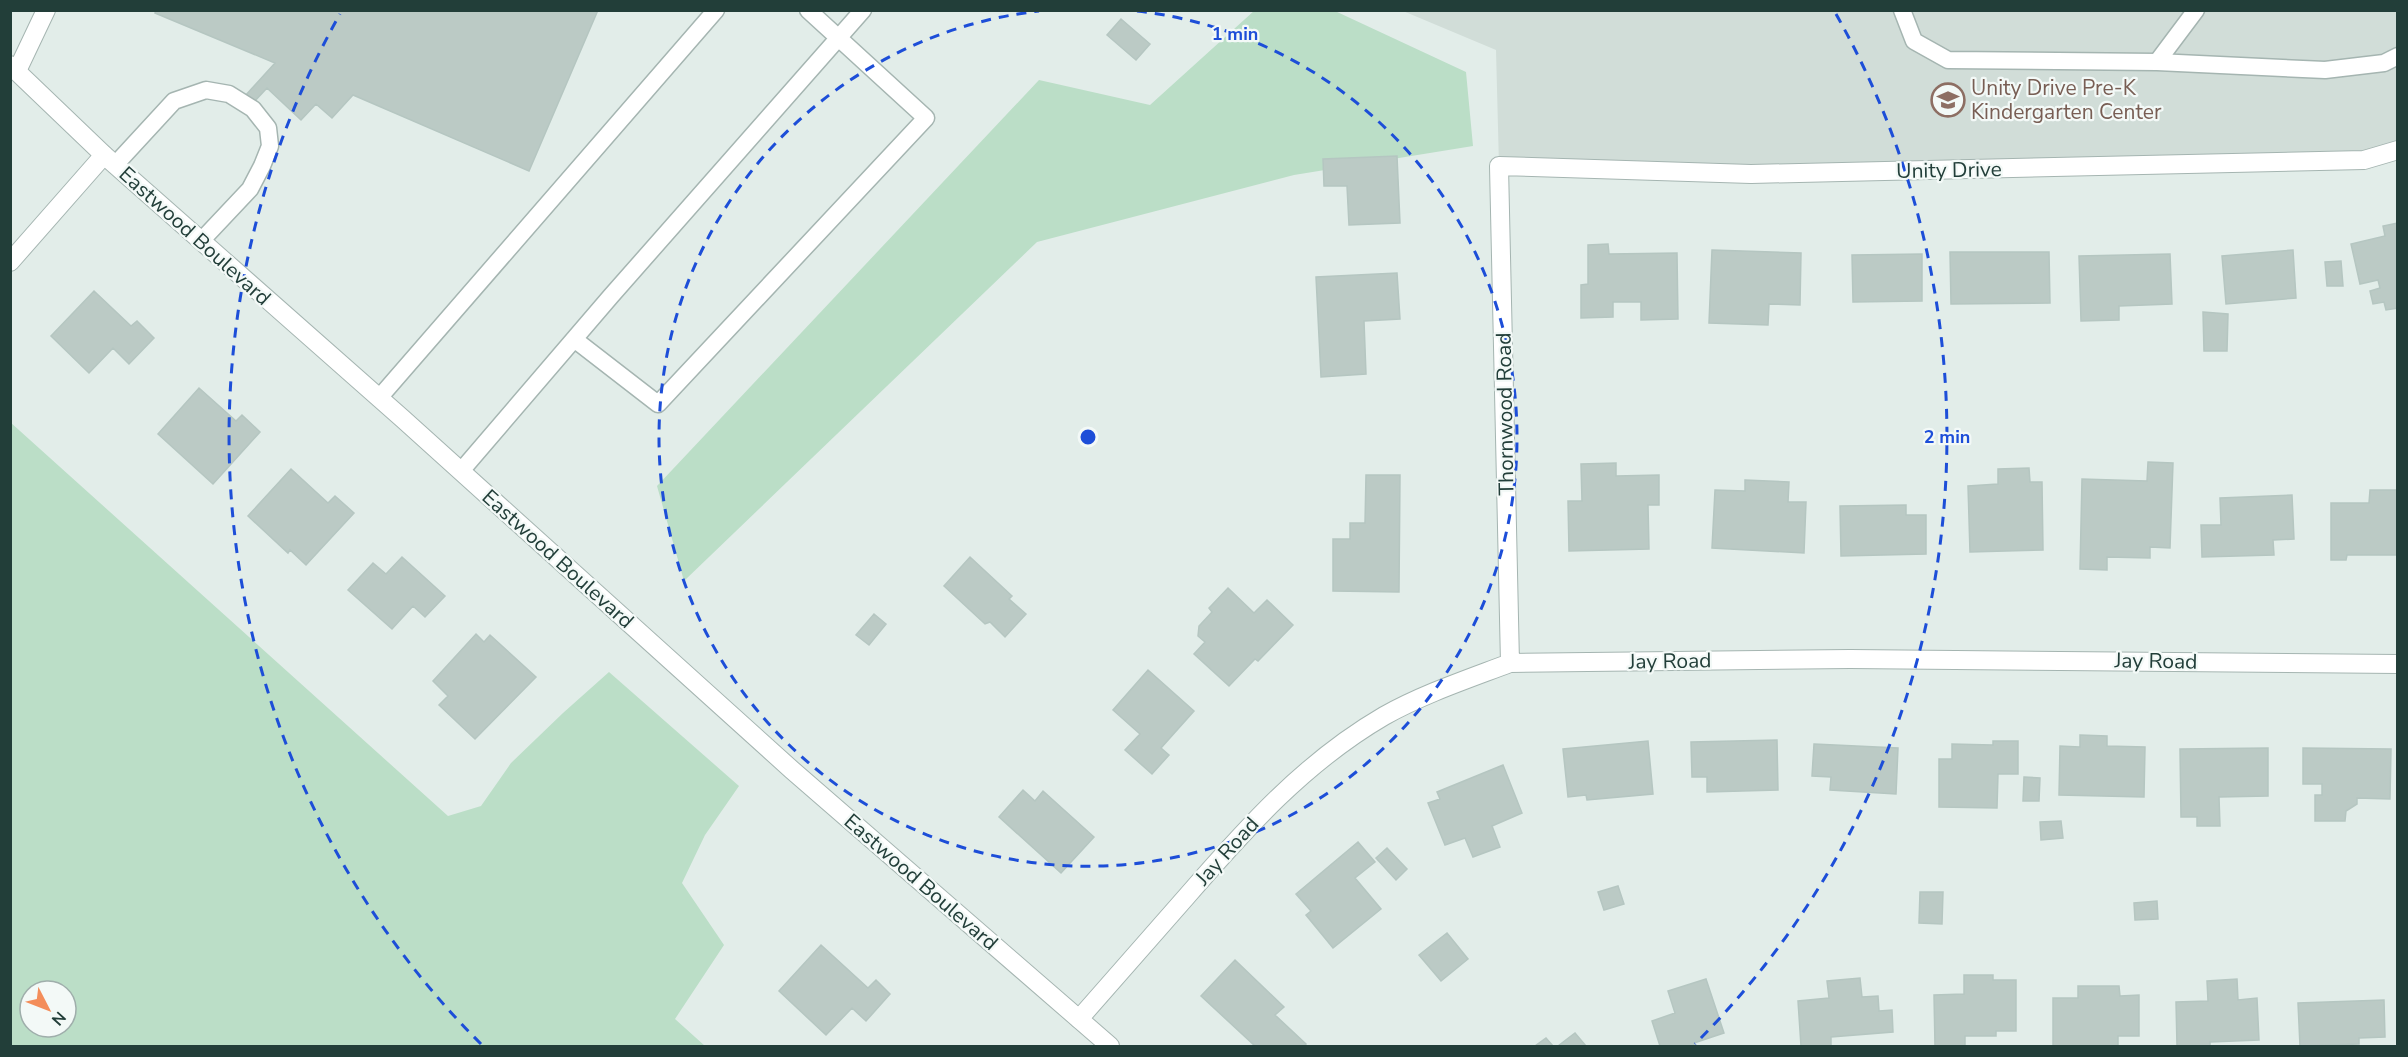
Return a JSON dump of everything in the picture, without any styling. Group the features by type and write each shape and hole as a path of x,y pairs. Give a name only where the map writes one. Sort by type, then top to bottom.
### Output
{"street":[{"path":"14,68 46,10"},
{"name":"Eastwood Boulevard","path":"14,68 110,160 461,471 792,770 1110,1047"},
{"name":"Unity Drive","path":"1499,166 1751,174 2364,160 2397,150"},
{"path":"10,262 110,160"},
{"name":"Thornwood Road","path":"1499,166 1510,663"},
{"name":"Jay Road","path":"1079,1019 1240,834 1292,783 1353,736 1386,715 1510,663 1850,659 2397,664"}],"lane":[{"path":"379,398 717,10"},
{"path":"574,339 658,404 926,118 808,10"},
{"path":"461,471 863,10"},
{"path":"1902,10 1914,41 1948,60 2157,62 2325,70 2384,63 2397,56"},
{"path":"2157,62 2196,10"},
{"path":"110,160 174,101 206,90 229,94 253,109 268,128 270,146 250,189 201,241"}],"shaded area":[{"name":"Unity Drive Pre-K Kindergarten Center","path":"1403,11 2397,11 2397,150 1751,174 1499,166 1496,50"}],"green space":[{"path":"1255,10 1335,11 1466,72 1473,146 1294,175 1037,242 684,581 657,486 1039,80 1150,105"},
{"path":"10,422 448,816 481,806 511,763 609,672 739,786 705,835 682,883 724,945 675,1019 705,1046 11,1046"}],"building":[{"path":"156,10 598,10 529,171 353,95 332,118 316,104 301,120 267,88 253,103 245,96 275,63 155,13"},
{"path":"1121,19 1150,44 1136,60 1107,35"},
{"path":"1397,156 1400,223 1349,225 1347,186 1324,186 1323,159"},
{"path":"2398,223 2398,308 2386,310 2384,302 2373,304 2370,291 2380,288 2378,280 2360,284 2351,244 2385,236 2383,226"},
{"path":"1608,244 1609,254 1677,253 1678,319 1641,320 1641,302 1613,302 1613,317 1581,318 1581,285 1588,284 1588,245"},
{"path":"1712,250 1801,253 1800,305 1769,304 1768,325 1709,323"},
{"path":"2293,250 2296,298 2226,304 2222,256"},
{"path":"1950,252 2049,252 2050,303 1951,304"},
{"path":"1922,254 1922,301 1853,302 1852,255"},
{"path":"2170,254 2172,304 2119,306 2119,320 2081,321 2079,256"},
{"path":"2341,261 2343,286 2327,286 2325,262"},
{"path":"1397,273 1400,319 1364,321 1366,374 1321,377 1316,277"},
{"path":"94,291 131,326 137,321 154,338 129,364 113,348 89,373 51,336"},
{"path":"2203,312 2228,314 2227,351 2204,351"},
{"path":"199,388 236,421 242,415 260,432 213,484 158,434"},
{"path":"2148,462 2173,463 2170,548 2150,547 2150,558 2107,557 2107,570 2080,569 2082,479 2147,481"},
{"path":"1616,463 1616,476 1659,475 1659,505 1648,505 1649,549 1569,551 1568,501 1582,501 1581,464"},
{"path":"2029,468 2030,482 2042,482 2043,550 1970,552 1968,486 1998,484 1998,469"},
{"path":"291,469 328,503 335,496 354,513 306,565 290,550 288,553 248,516"},
{"path":"1366,475 1400,475 1399,592 1333,591 1333,539 1350,539 1350,523 1365,523"},
{"path":"1745,480 1789,482 1788,502 1806,502 1804,553 1712,548 1715,490 1745,491"},
{"path":"2370,490 2397,490 2398,555 2347,555 2346,560 2331,560 2331,503 2369,503"},
{"path":"2292,495 2294,539 2273,540 2274,555 2202,557 2201,525 2221,525 2220,498"},
{"path":"1906,505 1906,515 1926,515 1926,554 1841,556 1840,506"},
{"path":"402,557 445,596 425,617 413,606 392,629 348,590 373,563 386,574"},
{"path":"970,557 1012,596 1009,599 1026,614 1005,637 990,622 985,624 944,586"},
{"path":"1228,588 1254,613 1267,600 1293,625 1258,661 1255,659 1229,686 1194,654 1205,642 1198,636 1199,626 1212,612 1209,608"},
{"path":"874,614 886,624 869,645 856,635"},
{"path":"476,634 484,642 490,635 536,677 475,739 439,705 448,696 433,681"},
{"path":"1148,670 1194,711 1161,748 1169,755 1152,774 1125,750 1140,734 1113,710"},
{"path":"2080,735 2107,736 2107,746 2145,747 2144,797 2059,795 2060,746 2080,747"},
{"path":"1777,740 1778,790 1707,792 1707,777 1692,777 1691,742"},
{"path":"1648,741 1653,794 1587,800 1586,795 1568,797 1563,749"},
{"path":"1993,741 2018,741 2018,774 1998,774 1997,808 1939,807 1939,759 1952,759 1952,744 1993,745"},
{"path":"1814,744 1898,748 1896,794 1830,790 1831,777 1812,776"},
{"path":"2268,748 2268,796 2219,797 2220,826 2197,826 2197,817 2181,817 2180,749"},
{"path":"2303,748 2391,749 2390,799 2357,798 2357,804 2346,811 2345,821 2315,821 2315,795 2322,795 2322,784 2303,784"},
{"path":"1503,765 1522,813 1492,826 1500,847 1473,857 1465,838 1445,845 1428,803 1440,799 1437,792"},
{"path":"2024,777 2040,778 2039,801 2023,801"},
{"path":"1023,790 1035,801 1043,791 1094,837 1061,873 999,817"},
{"path":"2061,821 2063,838 2041,840 2040,822"},
{"path":"1358,842 1375,862 1355,878 1381,909 1333,948 1306,915 1311,911 1296,894"},
{"path":"1387,848 1407,869 1396,880 1376,858"},
{"path":"1618,886 1624,904 1604,910 1598,892"},
{"path":"1920,892 1943,892 1942,924 1919,923"},
{"path":"2157,901 2158,919 2135,920 2134,903"},
{"path":"1447,933 1468,959 1441,981 1419,955"},
{"path":"821,945 868,988 876,980 890,994 866,1021 852,1008 826,1035 779,991"},
{"path":"1235,960 1284,1007 1275,1015 1306,1044 1304,1046 1255,1046 1201,996"},
{"path":"1964,975 1993,975 1993,980 2016,980 2016,1031 1996,1031 1996,1036 1965,1036 1965,1046 1935,1046 1934,995 1964,994"},
{"path":"1860,978 1862,997 1878,996 1879,1011 1892,1010 1893,1032 1831,1037 1831,1046 1801,1046 1798,1001 1829,998 1827,981"},
{"path":"1706,979 1724,1033 1694,1043 1695,1046 1660,1046 1652,1021 1675,1013 1668,991"},
{"path":"2237,979 2238,1000 2257,998 2259,1040 2210,1042 2210,1046 2177,1046 2176,1002 2208,1001 2207,981"},
{"path":"2078,986 2119,986 2120,996 2139,995 2139,1036 2118,1036 2118,1046 2053,1046 2053,998 2078,998"},
{"path":"2384,1000 2385,1037 2359,1038 2359,1044 2300,1046 2298,1003"},
{"path":"1575,1033 1586,1046 1558,1046"},
{"path":"1546,1038 1553,1046 1535,1046"}],"place":[{"name":"Unity Drive Pre-K Kindergarten Center","path":"1948,100"}]}
